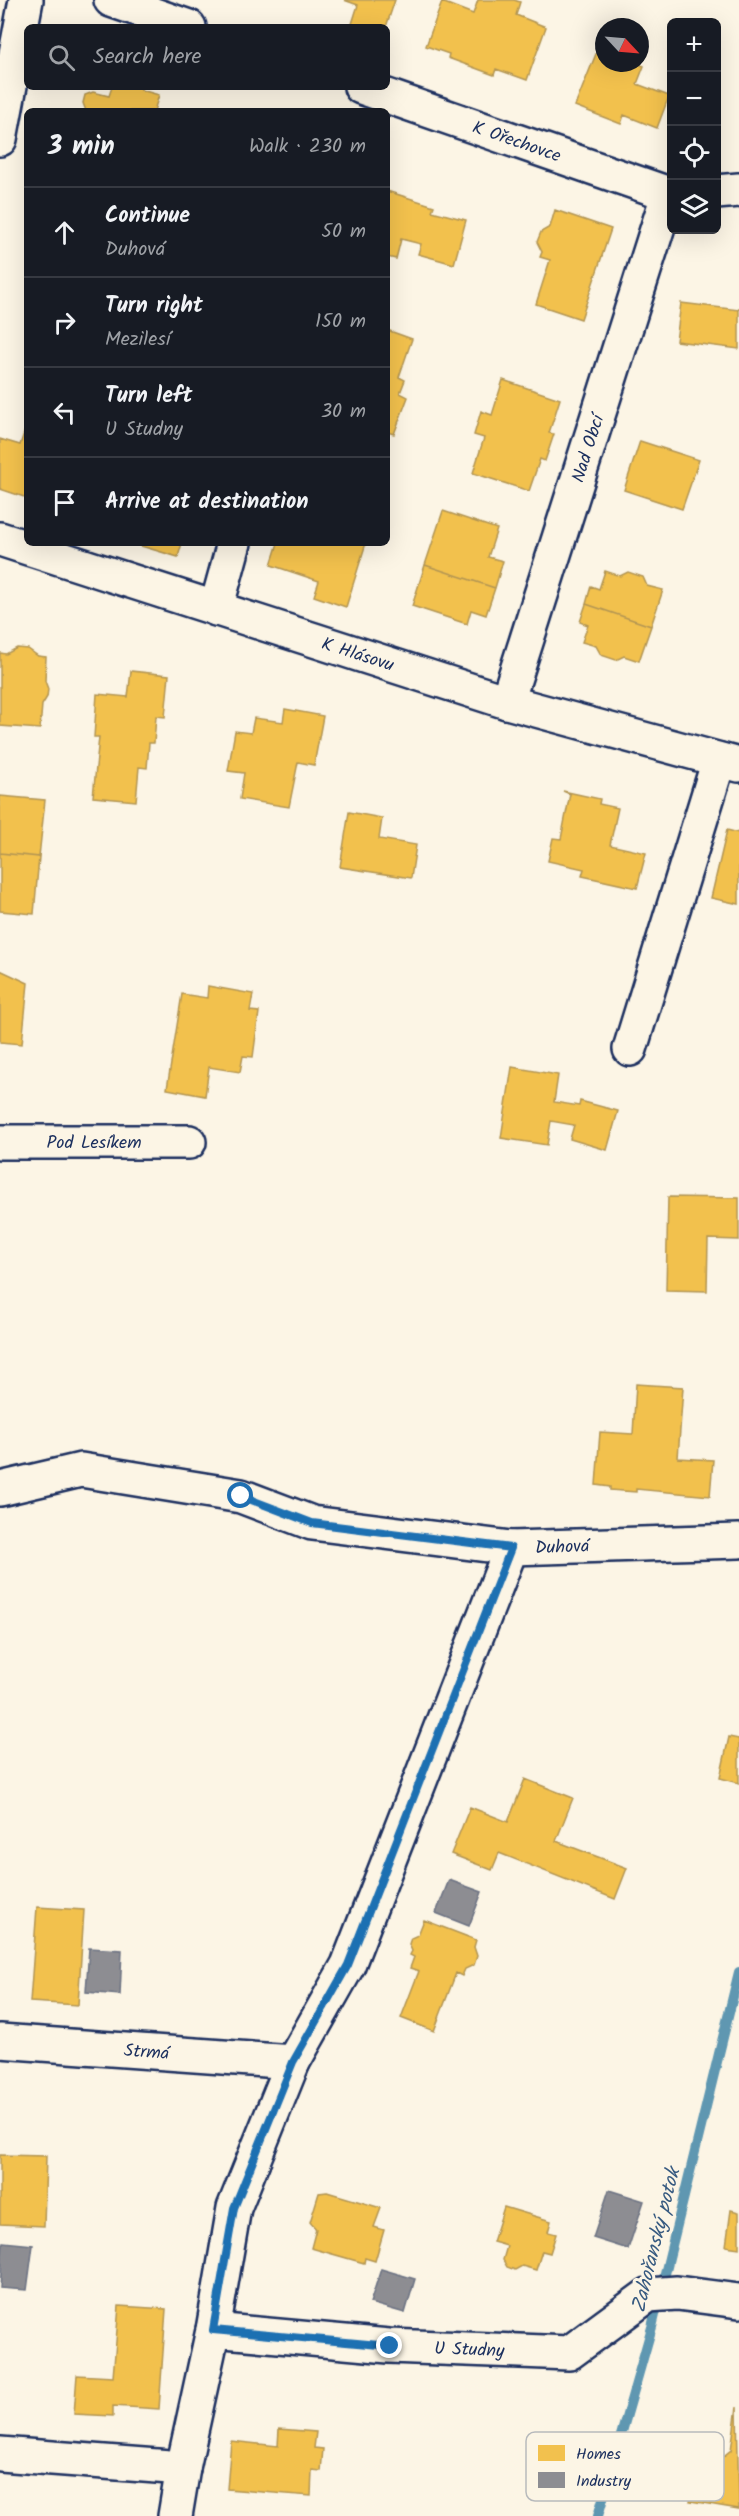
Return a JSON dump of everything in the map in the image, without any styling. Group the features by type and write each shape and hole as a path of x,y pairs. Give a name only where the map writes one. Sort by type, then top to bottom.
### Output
{"street":[{"path":"0,139 26,0"},
{"path":"111,0 180,24"},
{"path":"351,108 358,90"},
{"name":"K Ořechovce","path":"368,90 667,194"},
{"path":"721,192 739,190"},
{"name":"Nad Obcí","path":"507,702 667,204"},
{"name":"K Hlásovu","path":"0,539 507,702 729,762 630,1049"},
{"path":"216,609 233,546"},
{"name":"Pod Lesíkem","path":"0,1143 189,1142"},
{"name":"Duhová","path":"0,1489 81,1470 241,1496 312,1523 511,1548 739,1541"},
{"path":"175,2516 213,2330 234,2208 293,2062 348,1965 511,1548"},
{"name":"Strmá","path":"0,2041 293,2062"},
{"name":"U Studny","path":"213,2330 390,2346 569,2353 663,2294 739,2301"},
{"path":"0,2454 183,2468"}],"building: Homes":[{"path":"344,0 395,0 387,24 352,24 358,5"},
{"path":"478,0 520,2 516,15 546,27 527,80 496,69 494,75 448,58 449,54 426,46 442,2 473,14"},
{"path":"595,56 595,72 642,72 637,84 667,95 657,128 624,115 621,124 575,106"},
{"path":"111,90 141,90 159,95 155,108 85,108 83,103 85,95 93,92 109,96"},
{"path":"390,192 434,206 432,211 466,220 454,264 418,254 421,244 401,239 396,259 390,258"},
{"path":"555,210 611,229 581,319 536,304 550,260 540,257 542,252 537,242 541,232 550,227"},
{"path":"681,303 739,310 739,349 676,341"},
{"path":"390,331 412,339 399,377 405,380 400,393 408,397 394,434 390,433"},
{"path":"503,380 560,399 549,433 554,434 545,461 540,459 529,491 473,473 484,438 474,435 481,411 492,415"},
{"path":"24,433 24,497 0,489 0,439 20,445"},
{"path":"640,441 699,460 682,509 624,490"},
{"path":"443,511 497,529 488,557 503,561 495,588 425,565"},
{"path":"141,546 181,546 178,557"},
{"path":"277,546 365,546 346,607 314,596 319,581 271,565"},
{"path":"425,565 495,588 486,615 471,610 467,624 412,606"},
{"path":"605,571 620,576 628,572 643,577 647,586 663,590 651,626 586,604 591,586 599,589"},
{"path":"586,604 651,626 639,661 624,656 616,660 601,655 596,646 582,642 588,625 580,622"},
{"path":"17,648 28,649 38,656 46,657 45,681 48,689 47,697 42,705 40,729 0,726 0,653 6,654"},
{"path":"131,671 169,675 165,717 156,716 154,743 149,743 147,768 139,767 136,801 93,797 99,737 94,737 97,694 128,697"},
{"path":"285,709 323,716 314,765 298,762 289,807 240,799 244,773 228,771 235,731 251,733 254,718 283,722"},
{"path":"563,791 600,799 599,804 618,808 610,845 646,853 637,888 582,876 584,869 548,861 553,838 561,839 570,794"},
{"path":"0,796 45,800 39,857 0,853"},
{"path":"349,812 382,818 379,839 416,845 411,878 340,867"},
{"path":"727,830 739,833 739,904 711,898"},
{"path":"0,853 39,857 34,914 0,911"},
{"path":"0,970 28,983 22,1044 0,1042"},
{"path":"208,986 253,994 250,1011 259,1012 253,1057 243,1056 240,1072 209,1067 205,1096 167,1089 182,994 207,998"},
{"path":"512,1067 558,1075 554,1102 579,1106 580,1101 618,1111 607,1150 570,1139 574,1125 551,1121 547,1145 501,1138"},
{"path":"668,1197 739,1198 739,1240 708,1239 707,1291 666,1290"},
{"path":"636,1384 683,1387 678,1458 713,1460 710,1496 636,1489 636,1492 610,1490 610,1487 596,1485 600,1432 633,1434"},
{"path":"729,1737 739,1739 739,1783 720,1778"},
{"path":"525,1779 573,1798 556,1841 627,1868 615,1899 499,1853 492,1870 451,1854 470,1807 508,1822"},
{"path":"37,1907 84,1910 78,2005 30,2002"},
{"path":"424,1920 476,1940 474,1947 477,1956 474,1965 465,1969 462,1976 456,1973 434,2031 401,2018 419,1971 410,1968 414,1957 410,1955 412,1951 409,1944 411,1938 418,1935"},
{"path":"0,2155 46,2156 44,2226 0,2224"},
{"path":"327,2192 381,2208 374,2227 384,2230 375,2261 365,2258 364,2263 311,2248 316,2229 310,2222 319,2193"},
{"path":"504,2207 551,2221 548,2232 556,2234 550,2253 542,2251 536,2270 522,2266 515,2270 507,2267 503,2260 507,2246 493,2242"},
{"path":"731,2210 739,2212 739,2248 726,2246"},
{"path":"119,2306 166,2309 159,2409 113,2406 113,2416 74,2414 77,2375 113,2377"},
{"path":"737,2407 739,2509 690,2501 724,2501 724,2456 731,2450"},
{"path":"279,2429 316,2432 314,2448 323,2449 321,2471 312,2470 311,2496 227,2489 231,2441 278,2446"}],"building: Industry":[{"path":"449,1880 482,1892 469,1926 436,1913"},
{"path":"89,1948 122,1950 120,1995 86,1992"},
{"path":"609,2190 644,2201 628,2249 593,2238"},
{"path":"3,2242 33,2245 27,2290 0,2288"},
{"path":"381,2269 415,2279 405,2313 370,2303"}],"waterway":[{"name":"Zahořanský potok","path":"622,2432 652,2327 739,1972"},
{"name":"Zahořanský potok","path":"598,2516 602,2501"}],"route":[{"path":"241,1496 312,1523 511,1548 432,1745 348,1965 293,2062 234,2208 213,2330 390,2346"}]}
